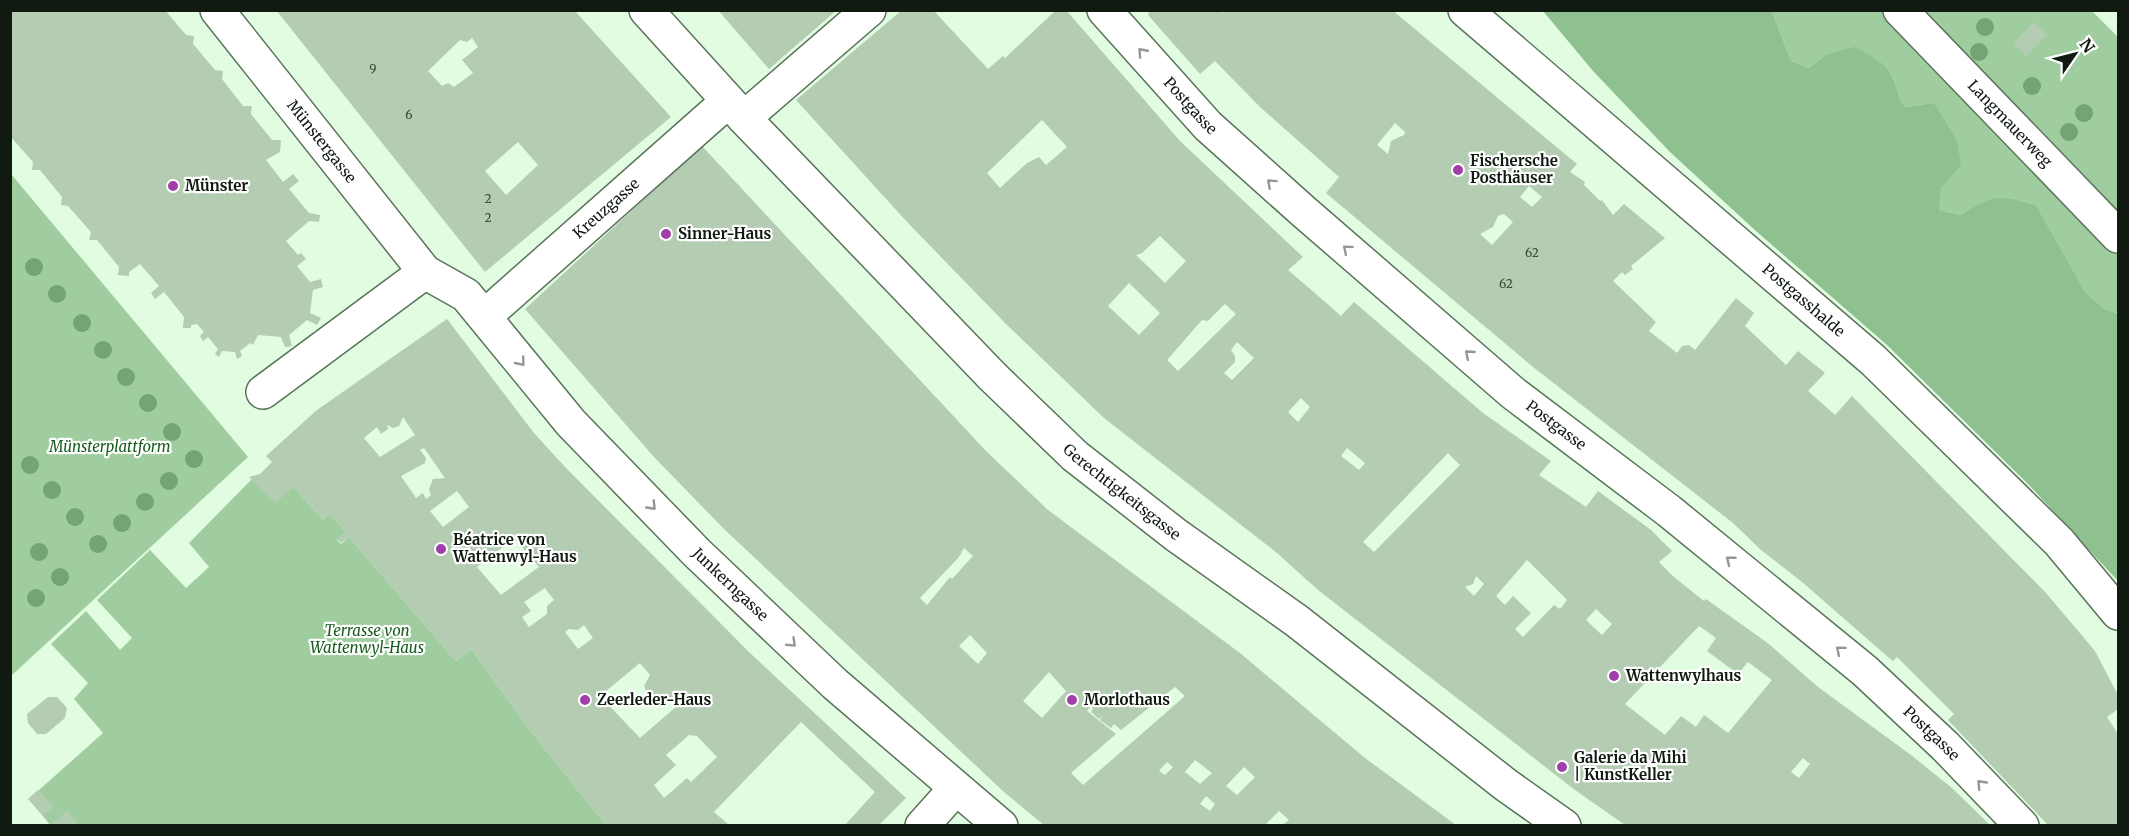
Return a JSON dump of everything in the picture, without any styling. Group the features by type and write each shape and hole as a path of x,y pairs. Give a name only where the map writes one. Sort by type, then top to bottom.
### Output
{"street":[{"name":"Münstergasse","path":"217,10 426,272 466,295 485,316"},
{"name":"Gerechtigkeitsgasse","path":"646,10 736,109 992,376 1075,456 1176,535 1297,621 1506,785 1564,825"},
{"name":"Kreuzgasse","path":"485,316 736,109 869,10"},
{"name":"Postgasse","path":"1104,10 1208,126 1258,171 1513,393 1669,511 1865,671 2022,825"},
{"name":"Postgasshalde","path":"1466,10 1873,360 2059,542 2097,584 2118,613"},
{"name":"Langmauerweg","path":"1900,10 2118,236"},
{"path":"263,392 426,272"},
{"name":"Junkerngasse","path":"485,316 571,423 698,553 835,684 1001,825"},
{"path":"922,825 956,788"}],"green space":[{"path":"1543,11 1772,11 1791,61 1809,68 1826,54 1855,47 1885,66 1892,76 1905,107 1934,103 1957,141 1961,165 1941,188 1939,210 1961,215 1989,199 1997,198 2013,199 2036,205 2086,293 2103,308 2118,314 2118,581 2029,485 1887,345 1756,231 1671,153 1593,71"},
{"path":"1772,11 1881,11 2118,255 2118,314 2103,308 2086,293 2036,205 2013,199 1997,198 1989,199 1961,215 1939,210 1943,121 1934,103 1905,107 1892,76 1885,66 1855,48 1826,54 1809,68 1791,61"},
{"path":"1918,11 2092,11 2118,37 2118,217"},
{"name":"Münsterplattform","path":"11,174 248,457 11,676"},
{"name":"Terrasse von Wattenwyl-Haus","path":"252,479 294,487 323,520 330,514 346,532 337,540 341,544 349,537 456,661 471,649 530,730 606,825 51,826 29,799 103,733 74,699 88,683 51,644 86,611 120,650 132,638 97,600 150,550 186,588 209,567 189,543"}],"building":[{"name":"Münster","path":"10,10 165,10 186,35 194,36 193,44 215,70 223,71 222,79 243,106 252,106 251,114 272,140 281,140 280,152 266,160 283,182 293,174 299,181 289,189 309,213 320,215 319,222 309,221 286,241 298,255 301,253 306,259 297,266 310,282 321,279 323,287 313,290 310,313 321,318 317,325 307,320 289,335 292,346 285,347 281,337 258,335 253,345 250,343 240,351 242,356 237,359 235,352 222,351 219,357 215,354 218,349 208,337 203,341 200,336 204,332 197,324 191,325 191,328 183,328 184,317 164,292 155,299 151,293 159,286 140,264 129,272 129,276 118,275 119,267 97,240 89,240 91,232 68,206 61,205 62,197 40,170 32,170 33,162 10,136"},
{"path":"276,10 574,10 671,117 485,272","holes":["472,38 478,47 462,60 473,73 454,87 448,83 442,86 428,71 460,40 467,42","518,142 538,165 506,195 485,171"]},
{"path":"718,10 837,10 769,69"},
{"path":"902,10 933,10 988,69 1003,56 1005,58 1056,10 1066,10 1180,141 1303,257 1288,270 1341,316 1354,302 1483,413 1551,461 1539,475 1586,507 1598,491 1651,530 1672,551 1659,562 1674,577 1704,601 1706,599 1769,644 1818,687 1911,755 1952,788 1990,825 1625,825 1575,790 1318,590 1277,553 1104,418 1006,324 908,223 796,100","holes":["1042,120 1067,147 1046,165 1039,157 1027,163 1000,188 987,173","1160,236 1186,261 1165,283 1136,255 1142,253","1129,283 1160,313 1139,335 1108,306","1225,304 1236,314 1178,371 1167,360 1202,320 1208,321","1237,342 1254,358 1232,380 1224,373 1235,362 1235,356 1231,350","1301,398 1310,407 1298,422 1288,412","1347,448 1365,463 1359,470 1341,456","1448,453 1460,465 1374,552 1363,542","1527,560 1567,600 1560,609 1554,605 1523,637 1515,629 1531,613 1513,596 1505,605 1496,596","1476,576 1484,584 1474,596 1465,587 1473,584","1596,609 1612,624 1602,635 1586,620","1699,626 1716,638 1707,651 1738,674 1748,662 1772,680 1728,733 1704,715 1696,727 1681,716 1665,735 1625,704","1803,758 1810,764 1799,778 1791,772"]},
{"path":"1150,10 1221,10 1223,13 1226,10 1392,10 1577,164 1570,172 1585,182 1584,185 1600,201 1602,200 1613,215 1624,204 1665,238 1631,266 1633,269 1625,275 1622,272 1613,281 1656,322 1649,331 1677,353 1682,346 1689,345 1695,350 1736,298 1754,313 1745,326 1786,365 1798,351 1825,373 1808,391 1835,415 1852,396 2046,593 2095,651 2118,695 2118,709 2107,717 2118,734 2118,825 2048,825 1948,720 1954,714 1897,657 1893,661 1888,657 1802,582 1761,550 1733,523 1533,367 1326,193 1339,177 1260,107 1215,61 1200,74 1148,15","holes":["1395,123 1405,132 1404,135 1391,141 1388,154 1377,145","1529,186 1542,197 1532,207 1520,197","1504,214 1513,222 1492,245 1480,234 1493,227 1498,216"]},
{"path":"2034,22 2047,35 2026,56 2013,43"},
{"path":"702,146 986,451 1048,510 1240,653 1365,758 1456,825 1282,825 1289,820 1279,811 1265,825 1044,825 1004,792 724,529 654,457 525,309","holes":["964,548 973,556 952,579 950,577 927,605 920,598 959,557","970,635 987,653 978,664 959,646","1049,672 1066,691 1042,718 1023,701","1175,687 1185,696 1083,785 1071,773 1116,734 1087,711 1091,706 1093,709 1091,712 1099,719 1102,716 1100,720 1111,728 1114,724 1121,730","1195,760 1212,773 1200,784 1185,772","1167,762 1173,767 1165,775 1159,771","1244,767 1255,777 1237,795 1226,786","1206,796 1215,804 1210,811 1200,804"]},
{"path":"447,319 534,433 566,468 750,653 906,798 879,825 845,825 875,792 801,722 714,812 729,825 606,825 530,730 471,649 456,661 349,537 341,543 337,539 346,532 330,514 323,520 294,487 275,503 249,477 260,474 272,462 266,456 317,410","holes":["403,417 415,435 380,457 364,438 377,427 381,434 388,429 387,425 393,428 399,426","424,448 445,478 433,479 429,489 431,495 426,499 423,493 416,498 401,476 425,463 426,458 420,450","457,491 469,507 443,527 430,511","514,538 539,567 501,595 477,567","545,588 554,600 547,606 547,614 529,627 522,617 531,611 524,602","584,625 593,638 578,649 565,632 569,629 578,630","640,663 650,675 644,686 648,696 657,699 666,695 677,706 640,738 600,696","689,735 697,736 717,757 691,782 687,778 664,798 654,785 676,765 666,755"]},
{"path":"48,697 57,697 67,708 65,718 46,734 37,734 28,723 27,714"},
{"path":"38,790 54,807 43,816 28,799"},
{"path":"67,811 79,825 50,825"}],"place":[{"name":"Fischersche Posthäuser","path":"1458,170"},
{"name":"Münster","path":"173,186"},
{"name":"Sinner-Haus","path":"666,234"},
{"name":"Béatrice von Wattenwyl-Haus","path":"441,549"},
{"name":"Wattenwylhaus","path":"1614,676"},
{"name":"Zeerleder-Haus","path":"585,700"},
{"name":"Morlothaus","path":"1072,700"},
{"name":"Galerie da Mihi | KunstKeller","path":"1562,767"}]}
